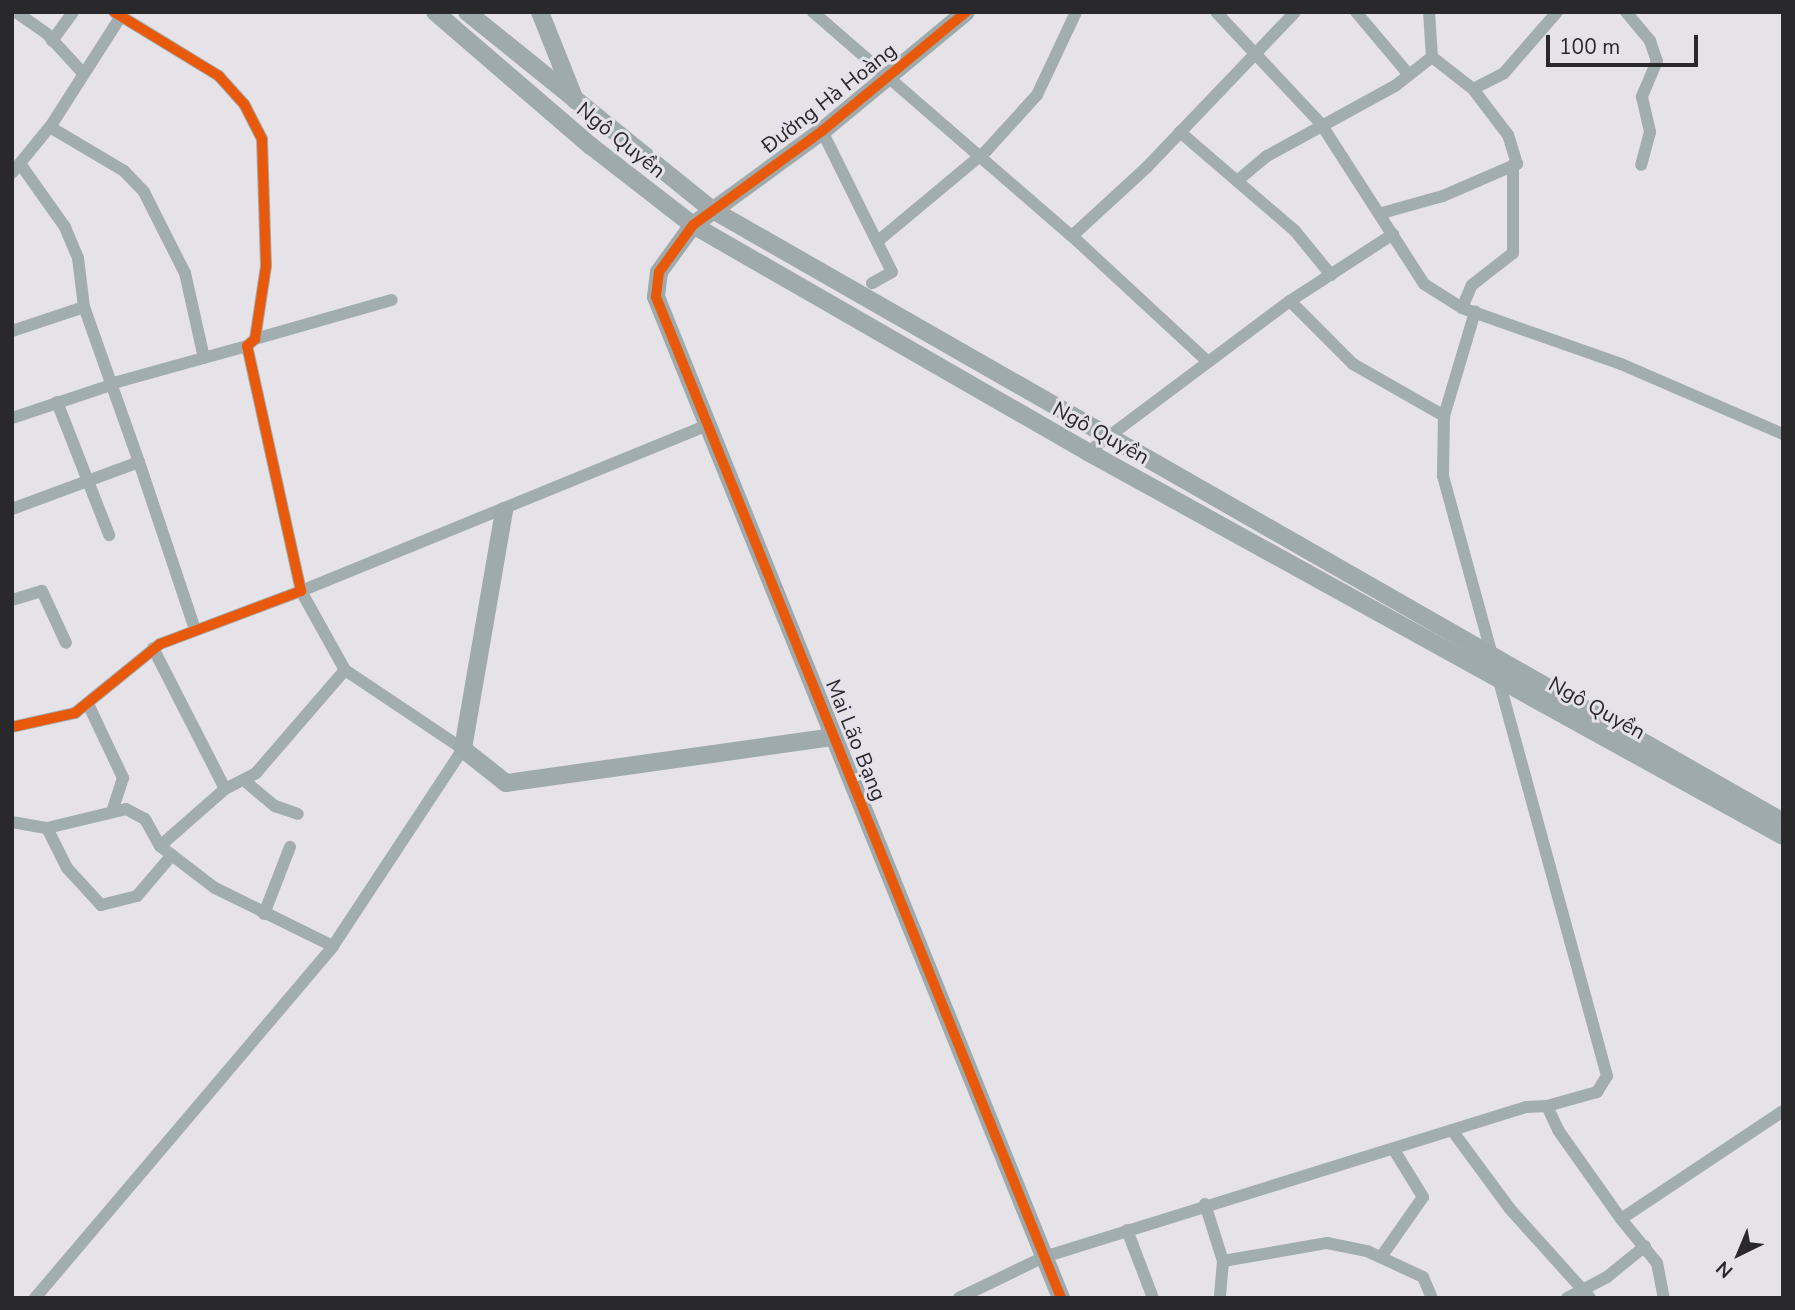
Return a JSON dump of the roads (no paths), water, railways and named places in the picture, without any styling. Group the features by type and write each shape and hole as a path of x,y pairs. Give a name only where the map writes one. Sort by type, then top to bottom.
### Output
{"main road":[{"name":"Ngô Quyền","path":"435,12 591,146 693,225 1088,452 1783,836"},
{"name":"Ngô Quyền","path":"467,12 576,103 711,209 1783,822"},
{"path":"540,12 591,146"},
{"name":"Đường Hà Hoàng","path":"711,209 822,131 960,14"},
{"name":"Mai Lão Bạng","path":"711,209 693,225 663,264 656,297 1061,1298"},
{"path":"504,512 463,749 506,783 834,737"}],"street":[{"path":"16,12 52,41 83,73"},
{"path":"52,41 73,12"},
{"path":"813,12 886,79 1072,236 1208,362"},
{"path":"878,241 979,157 1037,95 1076,12"},
{"path":"1216,12 1321,124 1382,213 1424,284 1462,308 1621,364 1783,434"},
{"path":"1072,236 1180,132 1295,12"},
{"path":"1356,12 1409,75"},
{"path":"1382,213 1443,196 1513,165 1518,158 1508,135 1473,89 1432,57 1429,12"},
{"path":"1473,89 1504,73 1557,12"},
{"path":"1626,12 1650,41 1657,61 1642,97 1650,132 1641,165"},
{"path":"35,1298 332,946 463,749 345,670 301,591 251,342 266,266 261,139 244,104 219,76 119,13 50,127 17,169 65,227 78,258 84,307 195,629"},
{"path":"1237,181 1321,124 1409,75 1432,57"},
{"path":"50,127 124,170 144,192 185,273 204,358"},
{"path":"822,131 892,272 872,283"},
{"path":"1180,132 1306,241 1331,275"},
{"path":"1462,308 1472,285 1513,253 1513,165"},
{"path":"1088,452 1104,436 1290,301 1393,234"},
{"path":"12,418 110,384 392,300"},
{"path":"1290,301 1353,364 1444,416"},
{"path":"12,331 84,307"},
{"path":"959,1298 1044,1257 1205,1204 1454,1133 1527,1107 1548,1106 1597,1091 1607,1076 1495,678 1443,475 1444,416 1475,312"},
{"path":"57,402 109,535"},
{"path":"12,727 55,720 89,706 153,648 195,629 504,512 706,426"},
{"path":"12,509 87,484 139,462"},
{"path":"12,600 41,591 66,643"},
{"path":"153,648 225,789"},
{"path":"160,846 225,789 246,782 345,670"},
{"path":"89,706 123,778 113,808"},
{"path":"246,782 275,806 298,814"},
{"path":"12,822 47,828 113,808 145,819 160,846 215,888 332,946"},
{"path":"47,828 67,867 101,905 137,896 172,855"},
{"path":"264,914 290,847"},
{"path":"1548,1106 1558,1130 1621,1219 1657,1263 1664,1298"},
{"path":"1621,1219 1783,1111"},
{"path":"1454,1133 1510,1209 1587,1294"},
{"path":"1381,1257 1423,1197 1394,1150"},
{"path":"1205,1204 1223,1261 1220,1298"},
{"path":"1127,1230 1153,1298"},
{"path":"1223,1261 1327,1243 1381,1257 1423,1277 1432,1298"},
{"path":"1567,1298 1587,1294 1645,1246"}]}
